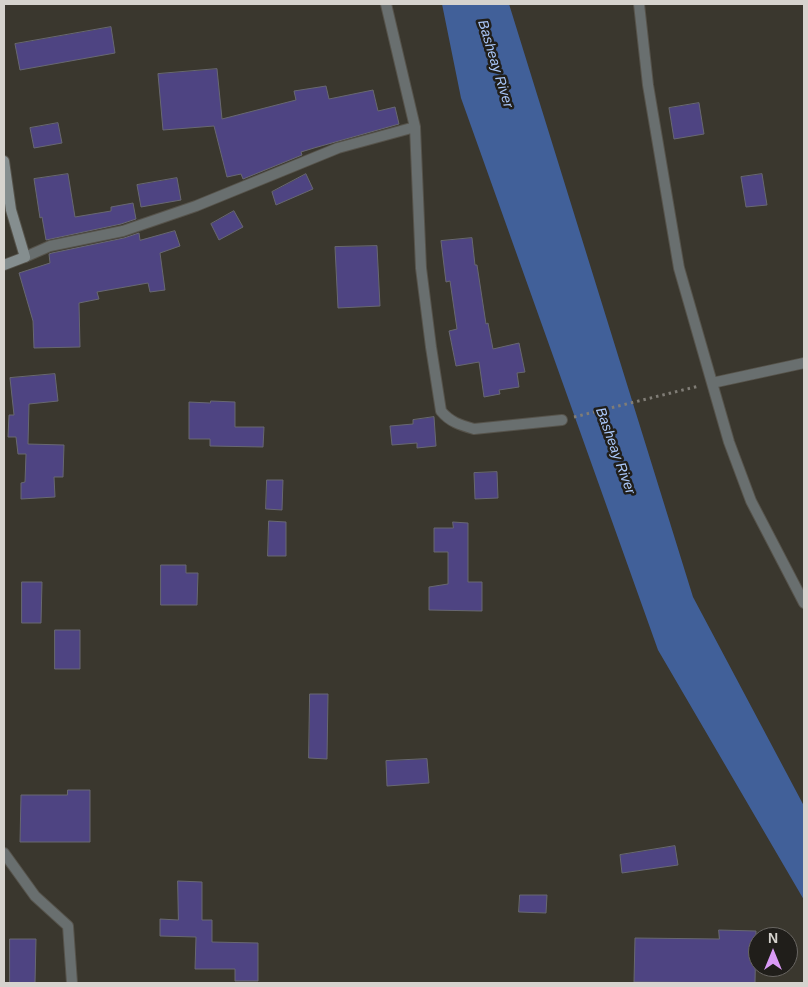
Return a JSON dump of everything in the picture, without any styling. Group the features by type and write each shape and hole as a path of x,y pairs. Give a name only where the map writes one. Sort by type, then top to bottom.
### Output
{"street":[{"path":"386,4 415,127 421,268 441,411 448,419 460,426 474,429 562,420"},
{"path":"639,4 648,85 679,268 729,442 750,501 804,603"},
{"path":"4,265 50,246 123,231 196,206 338,148 415,127"},
{"path":"4,161 11,210 25,257"},
{"path":"712,383 804,362"},
{"path":"4,853 35,896 68,926 72,983"}],"path":[{"path":"562,420 712,383"}],"water":[{"name":"Basheay River","path":"442,4 509,4 693,597 804,806 804,900 658,650 461,98"}],"building":[{"path":"111,27 115,53 20,70 15,44"},
{"path":"217,69 222,119 296,100 294,91 326,86 329,99 373,90 378,111 395,107 399,124 301,152 302,155 243,179 241,174 227,177 214,126 163,130 158,74"},
{"path":"699,103 704,134 674,139 669,108"},
{"path":"58,123 62,143 34,148 30,128"},
{"path":"68,174 75,217 111,211 111,207 133,203 136,219 46,240 42,217 40,218 34,179"},
{"path":"306,174 313,189 276,205 272,192"},
{"path":"762,174 767,205 746,207 741,177"},
{"path":"177,178 181,200 141,207 137,185"},
{"path":"234,211 243,227 219,240 211,224"},
{"path":"175,231 180,246 160,253 165,290 150,292 148,283 97,292 99,299 79,303 80,347 34,348 33,321 19,273 50,263 49,254 52,253 124,238 139,233 140,240"},
{"path":"472,238 486,324 488,323 493,349 519,343 525,372 517,373 519,387 499,390 500,394 484,397 479,362 456,366 449,331 457,329 450,281 446,282 441,241"},
{"path":"377,246 380,306 338,308 335,247"},
{"path":"55,374 58,401 29,404 28,444 64,445 63,477 54,477 55,497 21,499 21,483 25,482 26,454 18,454 16,437 8,437 9,415 14,415 10,378"},
{"path":"211,401 235,402 235,427 264,427 263,447 210,446 210,439 189,439 189,402 210,403"},
{"path":"434,417 436,446 417,448 417,443 392,445 390,426 413,424 413,420"},
{"path":"497,472 498,498 475,499 474,473"},
{"path":"267,480 283,480 282,510 266,509"},
{"path":"269,521 286,522 286,556 268,556"},
{"path":"453,522 468,523 468,582 482,582 482,611 429,610 429,587 448,584 448,552 434,552 434,528 453,528"},
{"path":"161,565 186,565 186,573 198,573 197,605 161,605"},
{"path":"22,582 42,582 41,623 22,623"},
{"path":"55,630 80,630 80,669 55,669"},
{"path":"310,694 328,694 327,759 309,758"},
{"path":"427,759 429,783 387,786 386,761"},
{"path":"68,790 90,790 90,842 20,842 21,795 67,795"},
{"path":"675,846 678,865 622,873 620,855"},
{"path":"178,881 202,882 202,920 212,920 212,942 258,943 258,981 235,981 235,969 195,969 196,937 160,936 160,919 178,920"},
{"path":"520,895 547,895 546,913 519,912"},
{"path":"719,930 748,931 748,977 755,977 755,983 634,982 635,938 719,939"},
{"path":"10,939 36,939 35,983 10,983"}]}
